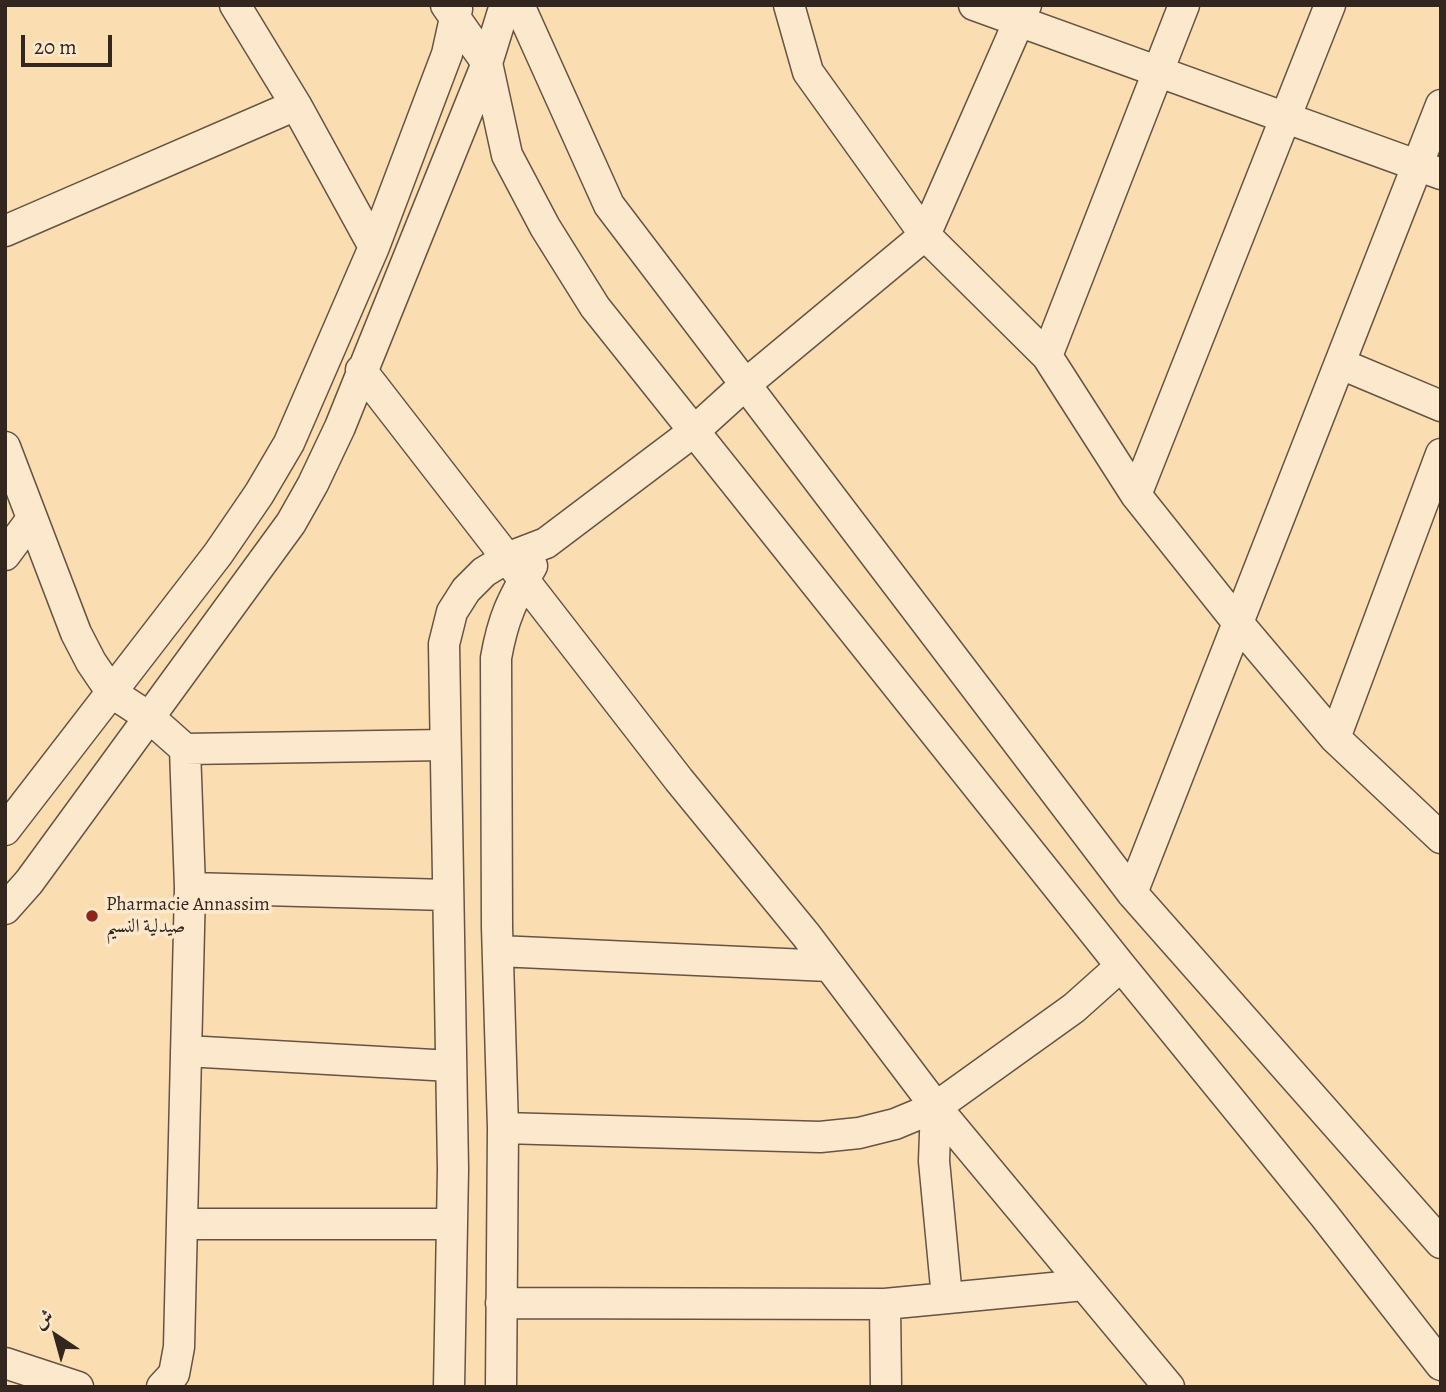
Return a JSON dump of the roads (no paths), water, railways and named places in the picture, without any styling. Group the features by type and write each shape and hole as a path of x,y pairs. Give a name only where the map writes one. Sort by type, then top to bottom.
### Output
{"street":[{"path":"235,5 296,105 374,247"},
{"path":"5,909 29,882 291,523 335,438 487,62 505,5"},
{"path":"519,5 610,205 1132,893 1441,1243"},
{"path":"789,5 808,72 925,235 1046,356 1136,495 1238,623 1335,738 1441,838"},
{"path":"974,5 1023,13 1158,72 1429,170"},
{"path":"1046,356 1184,5"},
{"path":"1136,495 1330,5"},
{"path":"453,10 487,62 507,155 545,227 595,307 1121,966 1324,1215 1441,1365"},
{"path":"5,830 218,554 259,494 294,432 374,247 447,54 453,10"},
{"path":"449,1387 451,1066 444,644 452,612 466,590 484,572 515,569 693,432 747,383 925,235 1023,13"},
{"path":"5,232 296,105"},
{"path":"1132,893 1341,364 1429,170 1441,105"},
{"path":"1341,364 1441,406"},
{"path":"361,370 679,780 829,966 936,1107 1169,1387"},
{"path":"5,447 76,633 91,662 112,693 149,717 185,749 445,745"},
{"path":"1335,738 1441,454"},
{"path":"5,555 31,520"},
{"path":"501,1387 503,1128 498,951 496,658 501,626 512,600 515,569"},
{"path":"162,1387 174,1374 179,1347 190,888 185,749"},
{"path":"190,888 447,895"},
{"path":"498,951 829,966"},
{"path":"503,1128 820,1137 859,1133 883,1127 936,1107 1074,1008 1121,966"},
{"path":"186,1051 451,1066"},
{"path":"936,1107 934,1161 947,1298"},
{"path":"182,1224 452,1224"},
{"path":"501,1303 885,1304 1084,1285"},
{"path":"885,1304 886,1387"},
{"path":"5,1363 78,1387"}],"place":[{"name":"Pharmacie Annassim صيدلية النسيم","path":"92,916"}]}
